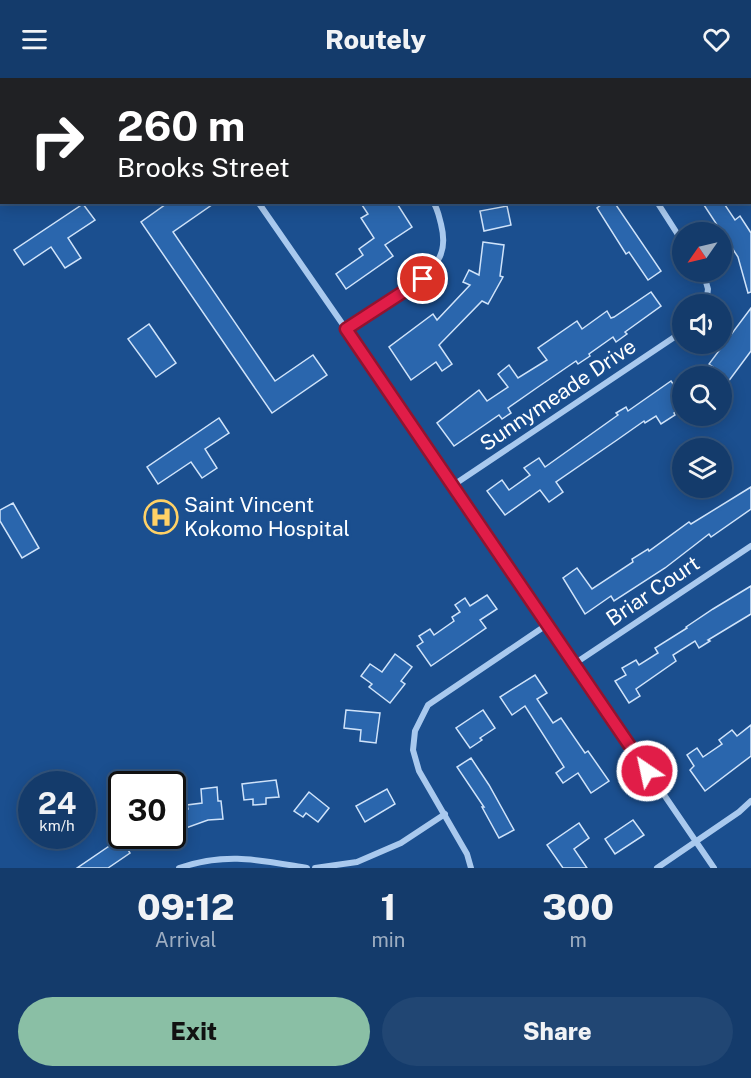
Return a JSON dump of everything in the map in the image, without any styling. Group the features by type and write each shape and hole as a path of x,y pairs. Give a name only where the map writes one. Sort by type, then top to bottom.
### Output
{"street":[{"path":"259,204 714,868"},
{"path":"346,329 423,279 438,260 444,234 434,204"},
{"path":"658,204 672,225"},
{"name":"Sunnymeade Drive","path":"452,486 672,339"},
{"name":"Briar Court","path":"574,664 751,546"},
{"path":"471,868 467,854 419,771 413,750 414,731 428,705 438,697 548,624"},
{"path":"657,868 739,812 751,801"},
{"path":"315,868 357,862 401,843 445,814"},
{"path":"179,868 196,862 224,858 250,858 307,868"}],"building":[{"path":"83,204 95,220 68,238 81,258 65,268 51,247 24,265 14,250"},
{"path":"166,204 213,204 173,232 275,381 313,355 327,375 272,413 141,222"},
{"path":"361,204 397,204 412,227 385,245 393,256 346,289 336,274 363,255 359,249 374,238 361,218 368,214"},
{"path":"602,204 615,204 661,271 648,280 629,252 626,254 597,208"},
{"path":"703,204 724,204 735,220 740,216 751,233 751,292 748,293 738,257 732,248 732,222 715,222"},
{"path":"507,206 511,225 484,231 480,211"},
{"path":"483,242 504,245 500,276 503,277 488,304 482,301 439,345 452,364 442,371 436,362 411,380 389,347 433,314 437,320 470,285 463,282 469,270 479,275"},
{"path":"651,292 661,306 625,332 627,334 616,342 613,337 589,354 590,356 578,364 576,361 508,408 511,413 502,419 499,415 454,446 437,423 479,390 487,401 508,387 498,374 509,365 518,378 547,360 538,348 577,321 582,329 607,311 611,318 614,317"},
{"path":"751,308 751,351 732,377 732,366 709,364 716,354 732,354 732,333"},
{"path":"149,324 176,363 156,377 128,339"},
{"path":"672,382 672,417 661,424 656,416 645,423 644,421 556,482 563,492 549,502 540,490 505,515 487,491 502,480 509,490 530,475 524,468 539,458 545,467 618,415 616,413 626,407 628,411"},
{"path":"219,418 229,433 205,449 217,468 202,478 191,462 158,484 147,467"},
{"path":"751,487 751,509 711,537 709,534 665,568 614,601 611,596 585,614 563,578 577,568 592,589 633,562 632,559 648,549 649,551 689,522 691,524"},
{"path":"13,503 39,548 22,558 0,521 0,510"},
{"path":"751,586 751,614 699,648 695,641 673,655 676,661 636,689 640,696 629,703 615,681 626,675 622,668 636,660 639,665 658,653 655,648"},
{"path":"487,595 497,609 480,620 486,628 431,666 417,646 423,642 419,636 430,629 434,635 454,621 452,617 460,612 455,605 465,598 470,606"},
{"path":"395,654 412,667 401,681 405,684 390,703 369,687 372,684 361,676 370,664 382,672"},
{"path":"535,675 547,693 537,699 553,723 561,718 585,753 588,751 609,781 591,793 578,773 563,783 556,773 564,767 525,706 512,715 500,697"},
{"path":"346,710 380,713 376,743 360,741 361,730 344,728"},
{"path":"483,710 495,728 470,748 456,728"},
{"path":"751,725 751,756 705,791 690,770 694,766 687,755 697,748 703,757 722,744 719,740 732,730 737,736"},
{"path":"471,758 514,830 499,838 482,807 484,807 457,767"},
{"path":"276,780 279,797 266,798 266,804 253,805 253,799 244,800 242,784"},
{"path":"217,787 223,819 208,820 186,828 187,805 202,803 201,789"},
{"path":"387,789 395,804 365,822 356,806"},
{"path":"309,792 329,808 318,822 306,813 303,817 294,811"},
{"path":"633,820 644,835 615,854 605,839"},
{"path":"579,823 589,838 574,849 587,868 563,868 547,845"},
{"path":"108,847 108,849 128,849 130,853 108,868 77,868"}],"place":[{"name":"Saint Vincent Kokomo Hospital","path":"161,517"}],"route":[{"path":"423,279 346,329 647,771"}]}
